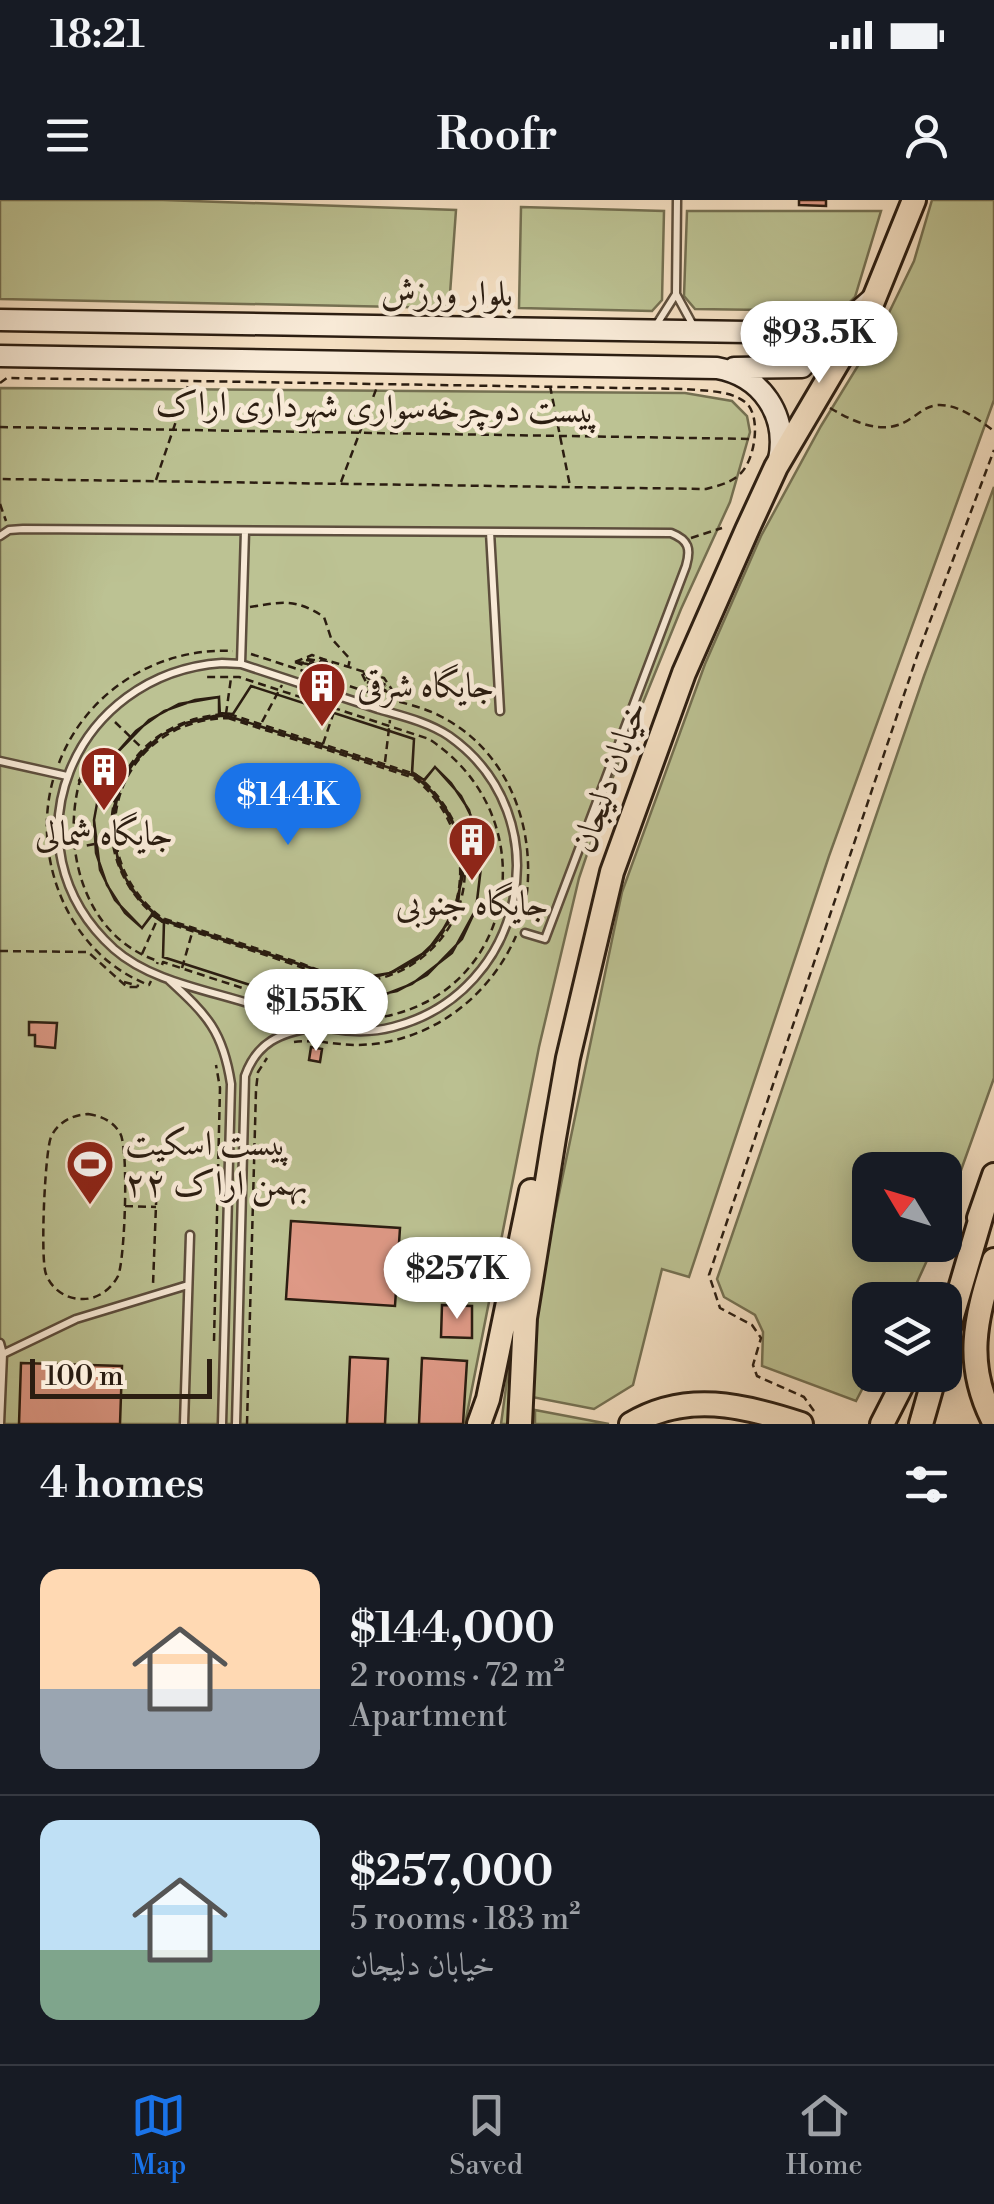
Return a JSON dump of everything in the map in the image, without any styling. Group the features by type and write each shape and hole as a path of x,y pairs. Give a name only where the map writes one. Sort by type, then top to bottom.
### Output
{"main road":[{"name":"خیابان دلیجان","path":"520,1424 525,1318 568,1058 612,872 684,674 776,467 878,290 914,200"},
{"name":"بلوار ورزش","path":"0,320 817,332 856,314 878,290"},
{"path":"717,368 802,367 811,356 811,347 787,332"},
{"name":"بلوار ورزش","path":"0,356 717,368 750,380 773,406 782,436 776,467"},
{"path":"479,1424 494,1372 545,1126 568,1058"},
{"path":"962,1282 994,1174"},
{"path":"950,1282 984,1207"},
{"path":"994,1260 978,1312 974,1366 981,1395 994,1422"},
{"path":"491,1424 494,1372"},
{"path":"882,1424 900,1392"},
{"path":"921,1423 930,1392"},
{"path":"631,1424 665,1408 724,1403 808,1419"}],"lane":[{"path":"677,200 676,294 696,330"},
{"path":"653,330 676,294"},
{"path":"0,536 9,530 245,530 672,533 684,540 690,553 686,566 545,939 525,933"},
{"path":"241,664 245,530"},
{"path":"490,532 500,711"},
{"path":"204,664 241,664 286,679 434,727 450,737 489,777 512,828 517,864 514,902 503,936 486,965 462,991 435,1011 403,1024 370,1032 335,1031 142,969 126,959 90,923 73,894 61,850 60,810 67,776 83,742 105,713 134,689 168,673 204,664"},
{"path":"0,761 67,776"},
{"path":"164,976 205,1013 226,1052 230,1084 222,1424"},
{"path":"236,1424 245,1076 255,1054 276,1035 319,1026"},
{"path":"184,1424 190,1235"},
{"path":"2,1354 76,1320 188,1285"},
{"path":"0,1344 0,1424"}],"path":[{"path":"0,381 7,378 684,388 727,394 749,404 755,415 754,439 743,472 727,483 706,489 0,479"},
{"path":"156,481 190,381"},
{"path":"340,484 378,384"},
{"path":"550,386 571,487"},
{"path":"816,399 847,418 878,428 901,424 925,408 938,405 958,409 994,431"},
{"name":"پیست دوچرخه‌سواری شهرداری اراک","path":"0,428 754,439"},
{"path":"808,1419 804,1398 757,1376 753,1365 760,1338 752,1325 720,1308 708,1275 917,656 994,450"},
{"path":"0,504 9,530"},
{"path":"684,540 722,528"},
{"path":"244,608 286,602 304,604 324,617 331,638 350,659 348,668"},
{"path":"149,985 119,970 80,931 62,899 48,852 47,808 55,773 72,736 96,704 127,678 163,661 202,652 244,652 440,715 488,754 510,787 528,844 529,884 521,924 506,957 484,987 441,1022 407,1037 371,1044 292,1042"},
{"path":"294,665 334,664 384,678 395,694"},
{"path":"260,724 294,665"},
{"path":"361,672 368,684 395,694"},
{"path":"226,714 231,676"},
{"path":"86,764 72,811 73,848 85,888 100,916 142,954 337,1019 384,1016 414,1007 442,991 465,970 484,944 497,916 504,865 500,831 487,799 468,771 429,738 231,676 188,680"},
{"path":"322,744 343,684"},
{"path":"384,764 395,694"},
{"path":"96,704 143,749"},
{"path":"226,714 260,724 416,774 454,818 465,860 460,904 438,942 404,969 377,979 348,982 158,919 130,890 116,864 111,821 116,792 129,766 159,734 185,721 226,714"},
{"path":"214,718 228,718 414,778 444,808 456,833 462,875 456,902 444,928 415,958 376,976 348,978 162,918 126,876 116,849 114,821 120,793 140,756 173,730 214,718"},
{"path":"67,776 120,793"},
{"path":"73,848 112,841"},
{"path":"48,852 61,850"},
{"path":"142,954 158,919"},
{"path":"182,968 193,932"},
{"path":"0,950 88,952 131,991 140,987"},
{"path":"304,1008 316,972"},
{"path":"247,1424 256,1090 258,1072 276,1048"},
{"path":"214,1051 220,1088 214,1345"},
{"path":"97,1116 118,1130 125,1150 124,1206 121,1262 112,1286 90,1299 72,1298 57,1290 46,1276 43,1259 48,1152 52,1135 71,1118 97,1116"},
{"path":"125,1150 158,1152 152,1296"},
{"path":"124,1206 156,1207"}],"green space":[{"path":"0,200 163,200 456,210 449,308 0,299"},
{"path":"932,200 994,200 994,400 829,856 689,1277 662,1269 633,1385 594,1409 532,1397 541,1280 622,892 705,664 761,536 821,426 883,325 914,261"},
{"path":"521,207 664,211 662,300 652,311 519,308"},
{"path":"687,211 881,211 855,297 845,307 831,311 695,309 684,296"},
{"path":"0,388 685,393 732,401 747,416 750,432 730,502 681,609 614,774 579,878 539,1047 465,1424 0,1424"},
{"path":"994,487 994,1078 962,1167 962,1152 852,1152 852,1262 926,1262 917,1282 852,1282 852,1392 861,1392 856,1401 762,1366 763,1332 755,1315 724,1297 717,1279 924,676"},
{"path":"511,1351 513,1424 501,1424"},
{"path":"535,1410 609,1424 535,1424"}],"building":[{"path":"799,200 826,200 826,206 799,205"},
{"name":"جایگاه شرقی","path":"251,686 414,739 412,775 231,717"},
{"path":"251,686 414,739 412,772 424,780 435,767 451,783 469,810 482,859 476,909 452,953 412,984 381,996 357,999 357,982 343,981 325,1009 163,957 164,923 152,915 142,928 125,913 107,885 96,853 94,820 100,787 114,756 136,731 164,711 195,700 219,697 219,713 233,714","holes":["228,716 415,776 436,795 458,832 463,875 453,916 427,951 390,973 348,980 162,920 140,900 124,876 115,849 114,807 123,779 139,755 160,736 186,723"]},
{"name":"جایگاه شمالی","path":"219,697 220,716 186,723 160,736 130,767 118,793 113,821 118,863 131,889 153,913 142,928 115,900 100,870 94,820 100,787 114,756 149,720 179,704"},
{"name":"جایگاه جنوبی","path":"435,767 461,796 476,826 482,859 476,909 462,939 427,975 397,991 357,999 356,980 390,973 416,960 437,940 458,903 463,860 458,832 445,807 423,782"},
{"path":"164,920 345,979 325,1009 163,957"},
{"path":"29,1022 57,1023 55,1048 35,1046 35,1035 29,1035"},
{"path":"311,1047 322,1049 320,1062 309,1060"},
{"path":"291,1221 400,1228 395,1306 286,1299"},
{"path":"442,1305 472,1306 472,1338 441,1337"},
{"path":"350,1357 388,1359 385,1424 347,1424"},
{"path":"422,1358 467,1361 463,1424 419,1424"},
{"path":"21,1363 122,1366 120,1424 19,1424"}],"place":[{"name":"جایگاه شرقی","path":"322,728"},
{"name":"جایگاه شمالی","path":"104,812"},
{"name":"جایگاه جنوبی","path":"472,882"},
{"name":"پیست اسکیت ۲۲ بهمن اراک","path":"90,1206"}]}
